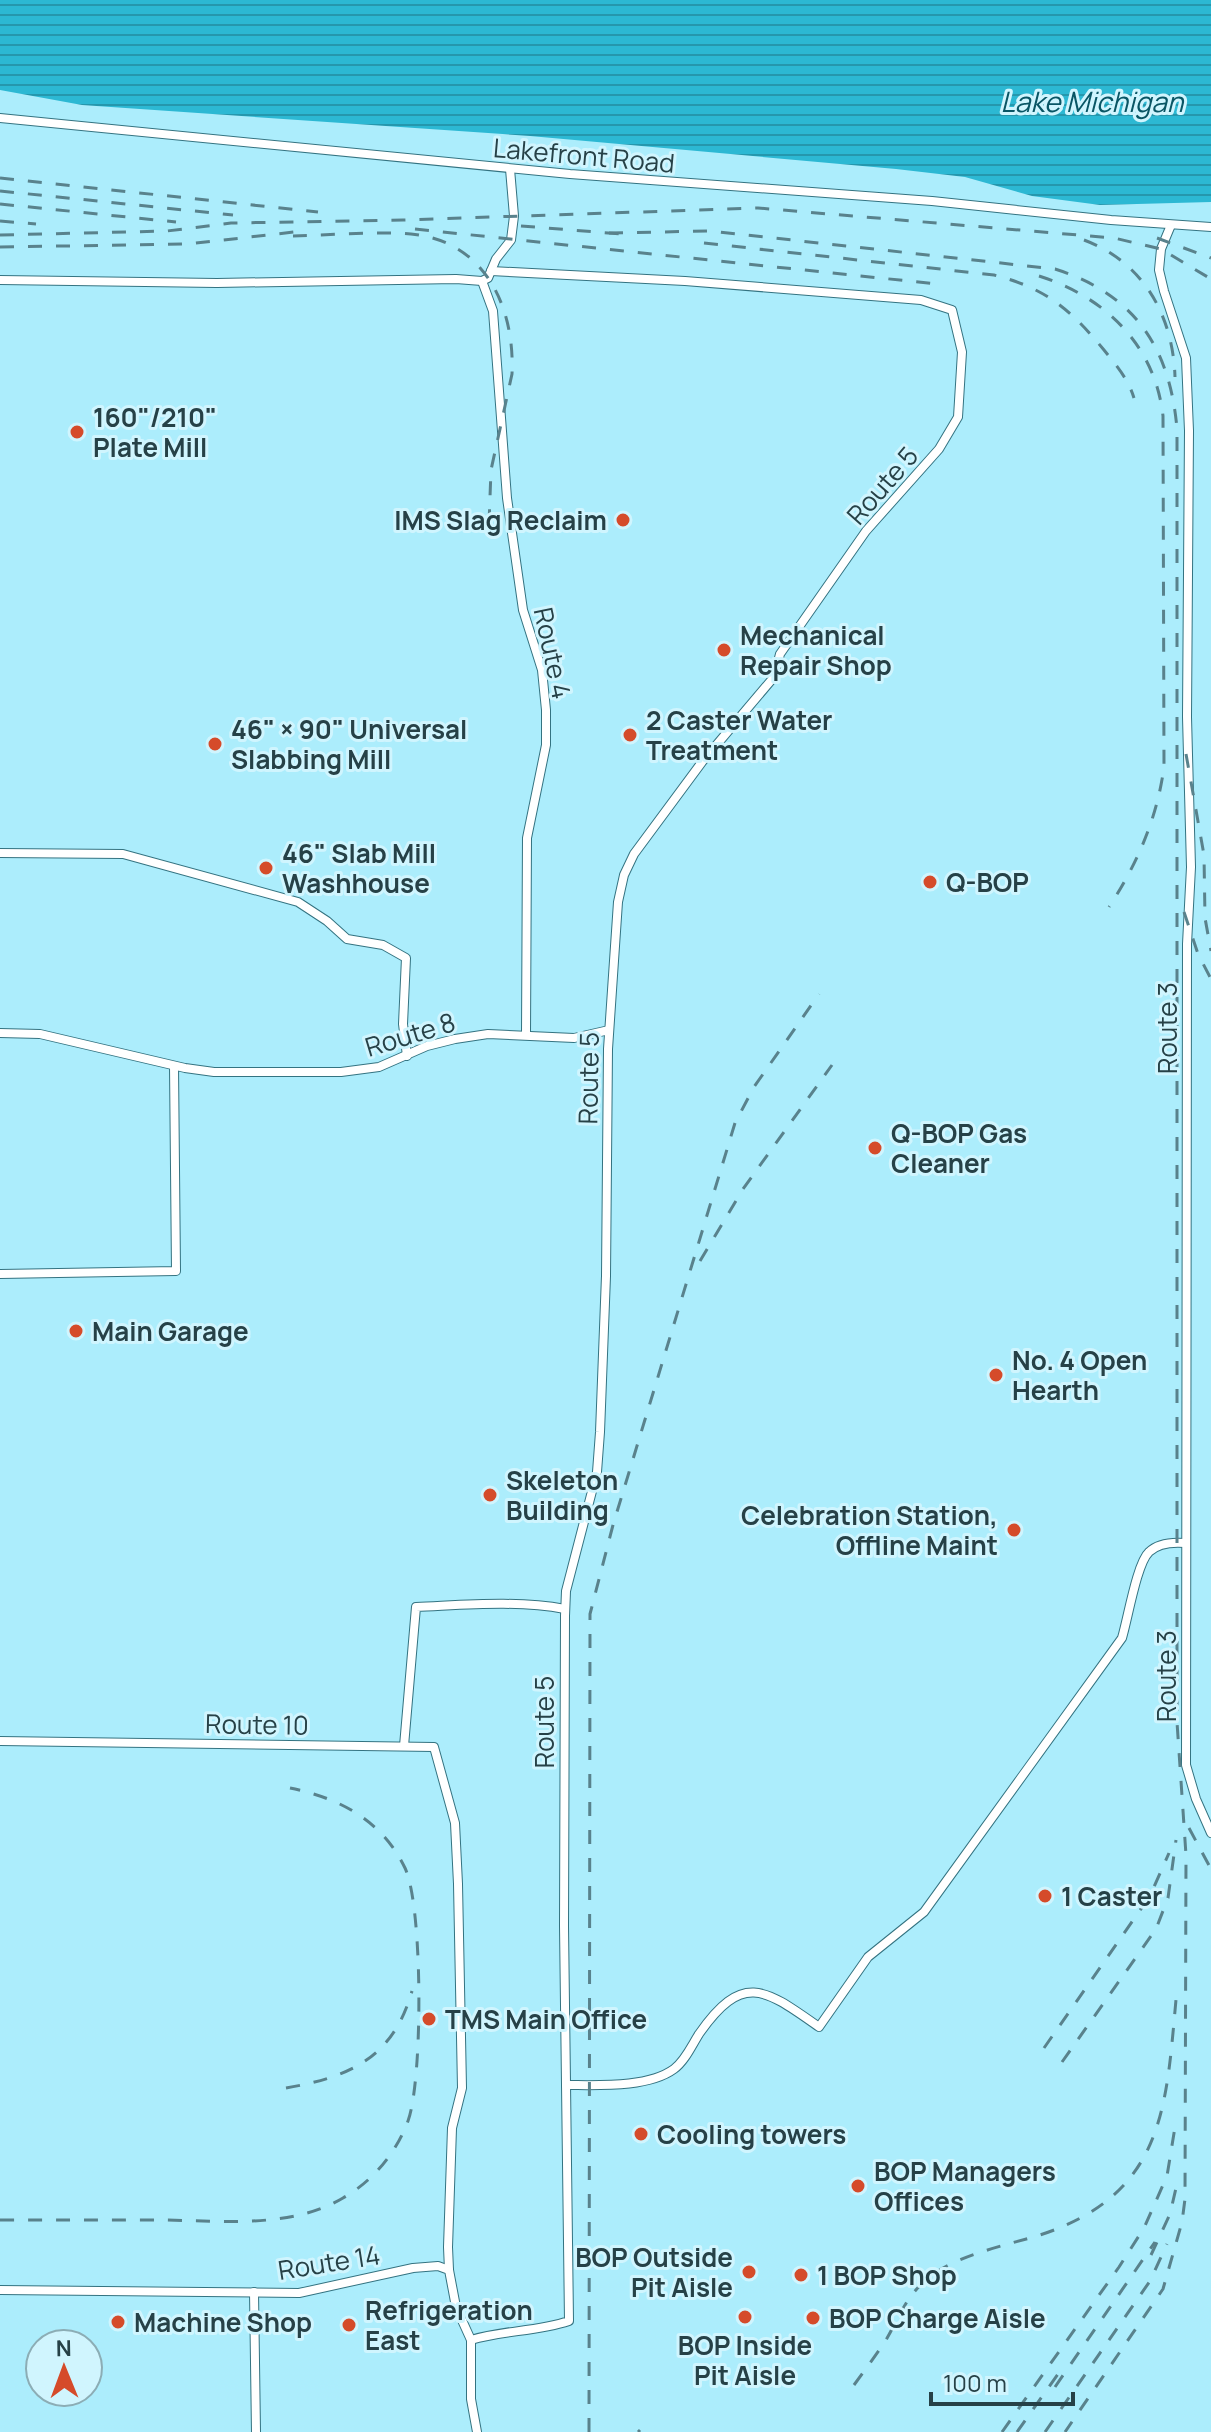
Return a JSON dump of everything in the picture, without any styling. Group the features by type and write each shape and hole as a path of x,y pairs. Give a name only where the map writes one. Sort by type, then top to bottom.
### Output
{"street":[{"name":"Lakefront Road","path":"0,118 510,169 932,201 1211,227"},
{"path":"0,280 482,281 488,278 496,259 511,240 514,216 510,169"},
{"name":"Route 3","path":"1168,225 1159,270 1186,358 1189,431 1187,717 1191,867 1187,944 1186,1765 1211,1833"},
{"name":"Route 5","path":"471,2340 488,2334 546,2328 569,2321 563,1732 565,1609 566,1591 597,1472 606,1276 609,1030 618,902 624,875 634,854 702,762 774,677 780,654 866,531 939,449 958,417 962,352 952,310 921,300 685,281 491,271"},
{"name":"Route 4","path":"482,281 493,311 507,498 523,610 542,670 546,710 546,745 527,838 526,1034"},
{"path":"0,853 123,854 298,902 347,939 383,945 406,958 403,1024 407,1056"},
{"name":"Route 8","path":"0,1033 40,1034 174,1066 214,1072 341,1072 379,1067 427,1046 455,1039 488,1034 574,1038 609,1030"},
{"path":"0,1274 176,1271 174,1066"},
{"path":"566,2085 637,2083 675,2069 729,1998 741,1994 756,1992 776,1999 819,2027 868,1957 924,1912 1122,1638 1147,1553 1159,1545 1186,1543"},
{"path":"404,1746 416,1607 495,1604 545,1605 565,1609"},
{"name":"Route 10","path":"0,1741 434,1747 455,1823 462,2088 452,2128 449,2270"},
{"name":"Route 14","path":"0,2290 299,2293 413,2268 438,2266 449,2270"},
{"path":"449,2270 456,2307 471,2340 471,2399 477,2432"},
{"path":"254,2292 256,2432"}],"water":[{"name":"Lake Michigan","path":"0,0 1211,0 1211,202 1100,205 1032,196 965,177 896,169 530,136 82,105 0,90"}],"railway":[{"path":"0,178 318,212"},
{"path":"0,191 233,215"},
{"path":"0,204 176,222"},
{"path":"0,235 167,231 231,223 758,208 1114,238 1161,249 1211,279"},
{"path":"0,221 36,224"},
{"path":"521,226 621,234"},
{"path":"415,229 937,284"},
{"path":"0,247 188,244 303,231"},
{"path":"609,233 710,231 1055,269 1083,280 1126,309 1156,349 1173,400 1177,429 1177,1722 1186,1855 1185,2199 1182,2222 1163,2289 1065,2432"},
{"path":"293,236 397,233 437,239 458,249 476,264 490,282 501,302 508,325 512,374 491,470 489,524"},
{"path":"1157,238 1211,258"},
{"path":"1084,240 1123,262 1151,294 1168,333 1175,377"},
{"path":"704,243 994,275 1012,280 1056,302 1080,323 1118,367 1134,398"},
{"path":"1039,276 1085,297 1123,327 1150,367 1163,416 1164,767 1144,840 1109,907"},
{"path":"1186,754 1204,855 1205,918 1211,951"},
{"path":"1184,912 1198,954 1211,979"},
{"path":"589,2432 590,1614 613,1525 735,1123 754,1087 819,994"},
{"path":"700,1261 743,1189 832,1065"},
{"path":"0,2220 277,2219 300,2215 343,2198 374,2175 390,2155 408,2121 416,2070 418,1954 411,1888 405,1868 395,1851 371,1824 342,1805 290,1788"},
{"path":"1189,1828 1211,1869"},
{"path":"1062,2062 1156,1929 1168,1898 1176,1840"},
{"path":"1044,2048 1150,1896 1169,1853"},
{"path":"854,2385 886,2340 910,2298 931,2276 969,2256 1040,2235 1082,2217 1114,2195 1137,2169 1152,2139 1163,2106 1177,1989"},
{"path":"286,2088 330,2078 366,2060 393,2033 412,1991"},
{"path":"1002,2432 1144,2228 1167,2176 1176,2121"},
{"path":"1151,2255 1170,2214 1176,2188"},
{"path":"1055,2387 1155,2242"},
{"path":"1045,2432 1150,2281 1167,2244"},
{"path":"1017,2432 1058,2374"}],"place":[{"name":"160\"/210\" Plate Mill","path":"77,432"},
{"name":"IMS Slag Reclaim","path":"623,520"},
{"name":"Mechanical Repair Shop","path":"724,650"},
{"name":"2 Caster Water Treatment","path":"630,735"},
{"name":"46\" × 90\" Universal Slabbing Mill","path":"215,744"},
{"name":"46\" Slab Mill Washhouse","path":"266,868"},
{"name":"Q-BOP","path":"930,882"},
{"name":"Q-BOP Gas Cleaner","path":"875,1148"},
{"name":"Main Garage","path":"76,1331"},
{"name":"No. 4 Open Hearth","path":"996,1375"},
{"name":"Skeleton Building","path":"490,1495"},
{"name":"Celebration Station, Offline Maint","path":"1014,1530"},
{"name":"1 Caster","path":"1045,1896"},
{"name":"TMS Main Office","path":"429,2019"},
{"name":"Cooling towers","path":"641,2134"},
{"name":"BOP Managers Offices","path":"858,2186"},
{"name":"BOP Outside Pit Aisle","path":"749,2272"},
{"name":"1 BOP Shop","path":"801,2275"},
{"name":"BOP Inside Pit Aisle","path":"745,2317"},
{"name":"BOP Charge Aisle","path":"813,2318"},
{"name":"Machine Shop","path":"118,2322"},
{"name":"Refrigeration East","path":"349,2325"}]}
